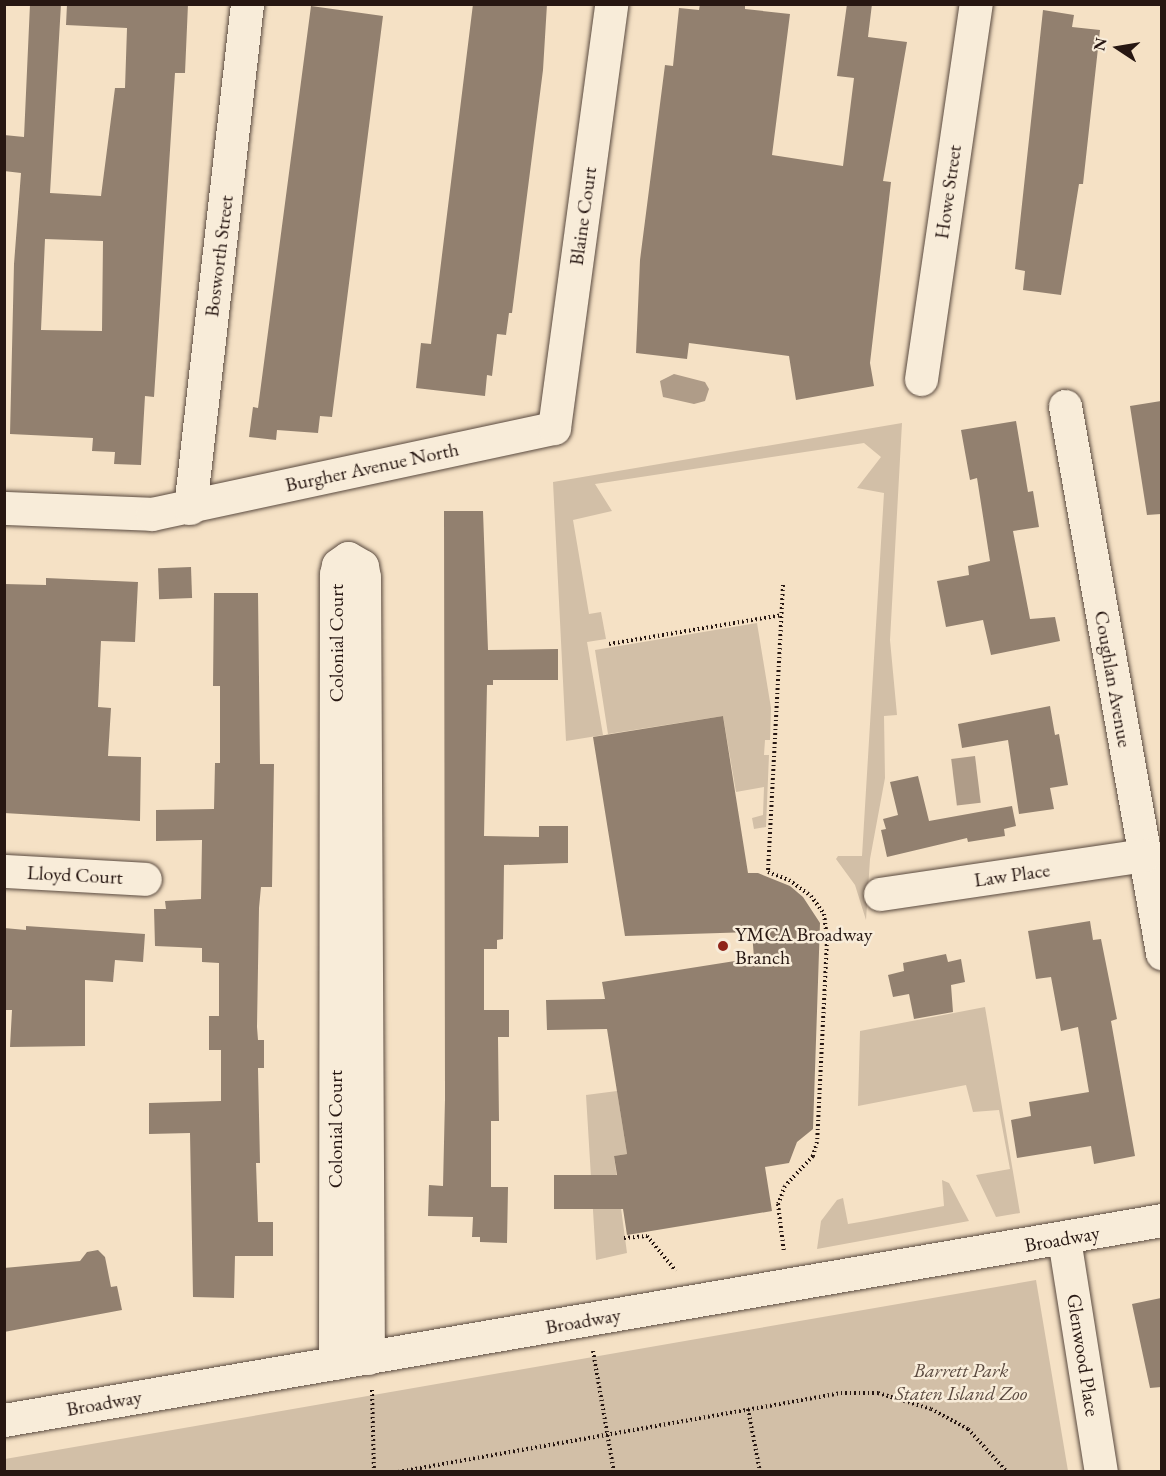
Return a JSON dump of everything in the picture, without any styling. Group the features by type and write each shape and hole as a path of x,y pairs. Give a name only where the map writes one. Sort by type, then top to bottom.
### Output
{"street":[{"name":"Bosworth Street","path":"190,507 247,4"},
{"name":"Blaine Court","path":"554,428 611,4"},
{"name":"Howe Street","path":"921,379 976,4"},
{"name":"Coughlan Avenue","path":"1065,406 1161,953"},
{"name":"Burgher Avenue North","path":"4,508 152,514 554,428"},
{"name":"Colonial Court","path":"335,1363 351,1103 351,875 364,577 362,566 348,558 338,565 336,574 351,875"},
{"name":"Law Place","path":"880,894 1144,855"},
{"name":"Lloyd Court","path":"4,871 144,879"},
{"name":"Colonial Court","path":"351,1103 370,1372"},
{"name":"Broadway","path":"4,1420 335,1363 370,1372 1161,1220"},
{"name":"Glenwood Place","path":"1065,1239 1101,1472"}],"path":[{"path":"783,585 768,872 789,880 811,896 824,914 827,940 818,1142 813,1156 785,1186 778,1204 785,1258"},
{"path":"609,644 782,615"},
{"path":"624,1238 647,1236 680,1276"},
{"path":"592,1347 614,1472"},
{"path":"370,1372 374,1472"},
{"path":"398,1472 841,1393 878,1393 905,1400 968,1429 1007,1472"},
{"path":"748,1409 760,1472"}],"green space":[{"path":"902,423 890,640 897,715 884,716 885,778 870,859 866,920 855,885 836,859 838,856 862,856 884,493 857,488 881,457 864,443 595,484 612,511 573,520 589,614 601,612 606,639 587,642 603,735 566,741 553,482"},
{"path":"757,623 771,708 770,740 765,740 764,755 769,755 766,827 754,829 752,818 763,815 764,787 736,792 723,716 608,734 595,650"},
{"path":"985,1007 1020,1213 996,1217 976,1175 1010,1169 999,1110 973,1112 966,1085 858,1106 860,1031"},
{"path":"617,1091 627,1154 614,1156 627,1253 596,1260 586,1095"},
{"path":"942,1180 949,1183 969,1221 817,1249 821,1221 837,1200 843,1198 848,1224 866,1221 944,1206"},
{"name":"Barrett Park Staten Island Zoo","path":"1036,1280 1068,1471 5,1471 5,1459"}],"shaded area":[{"path":"674,374 705,382 709,389 705,401 694,404 663,397 660,381"},
{"path":"975,756 981,803 957,806 951,759"}],"building":[{"path":"30,4 61,4 50,193 101,196 115,88 125,88 127,28 66,25 67,4 188,4 185,73 175,73 154,397 145,396 141,465 114,464 115,452 92,451 93,438 10,434 14,264 21,173 4,171 4,135 24,137","holes":["45,239 103,241 102,331 41,330"]},
{"path":"473,4 547,4 543,70 512,313 509,313 506,335 497,334 492,376 487,375 485,396 416,388 421,343 431,344"},
{"path":"700,4 745,4 745,9 790,14 772,155 843,166 854,78 837,76 847,4 872,4 868,37 907,42 883,181 891,182 870,363 874,386 796,400 789,356 689,343 687,359 636,353 640,260 665,65 673,66 679,8 699,10"},
{"path":"311,6 383,16 332,417 320,416 318,433 277,430 276,440 249,437 253,407 258,408"},
{"path":"1043,10 1074,15 1072,27 1100,30 1083,184 1079,184 1061,295 1023,290 1025,271 1015,269"},
{"path":"1161,401 1161,514 1147,515 1130,406"},
{"path":"1016,421 1028,492 1033,491 1039,527 1013,531 1030,619 1055,617 1060,641 991,655 983,620 946,627 937,581 969,575 968,566 990,561 977,478 970,480 961,430"},
{"path":"444,511 483,511 488,650 558,649 558,680 493,680 493,685 487,685 484,836 539,837 539,826 568,826 568,863 504,865 503,939 497,940 497,949 484,949 484,1010 509,1010 509,1037 498,1037 499,1121 491,1121 491,1187 508,1187 507,1243 480,1242 480,1237 472,1237 473,1217 428,1216 429,1185 443,1186 445,1099"},
{"path":"191,567 192,598 159,599 158,568"},
{"path":"46,578 138,582 135,642 101,641 98,707 111,708 108,756 141,757 140,821 4,813 4,584 46,585"},
{"path":"214,593 258,593 260,764 274,764 272,887 261,887 259,908 257,1027 258,1040 264,1040 264,1068 258,1068 260,1163 256,1163 258,1222 273,1222 273,1256 235,1256 234,1298 193,1297 190,1133 149,1134 149,1103 221,1101 221,1050 209,1050 209,1016 219,1016 219,963 202,962 202,948 155,946 154,909 166,909 165,901 201,899 202,840 156,841 156,810 214,809 215,763 220,763 220,686 213,686"},
{"path":"1050,706 1055,735 1059,734 1068,785 1050,788 1054,809 1019,814 1008,740 962,748 958,724"},
{"name":"YMCA Broadway Branch","path":"723,716 748,873 758,873 790,886 803,897 820,923 813,1129 797,1142 789,1163 765,1167 772,1211 627,1235 623,1209 554,1209 554,1175 617,1175 614,1156 627,1154 607,1029 547,1030 546,1000 605,999 602,982 754,958 752,932 625,936 593,737"},
{"path":"918,776 929,821 1012,806 1016,826 1004,829 1005,836 968,842 967,838 887,857 881,830 886,829 883,819 898,815 890,782"},
{"path":"1090,921 1093,940 1101,939 1117,1019 1111,1021 1135,1156 1094,1164 1091,1146 1017,1158 1011,1120 1031,1116 1029,1102 1089,1092 1078,1027 1061,1031 1051,977 1036,979 1028,931"},
{"path":"26,926 145,934 143,962 115,960 113,982 85,980 85,1046 10,1047 12,1010 4,1010 4,928 26,930"},
{"path":"946,954 948,962 961,959 965,982 951,985 953,1012 914,1019 909,994 893,997 888,975 904,971 903,963"},
{"path":"98,1250 105,1257 111,1287 117,1286 122,1310 4,1332 4,1268 80,1261 87,1252"},
{"path":"1161,1298 1161,1387 1150,1388 1132,1304"}],"place":[{"name":"YMCA Broadway Branch","path":"723,946"}]}
